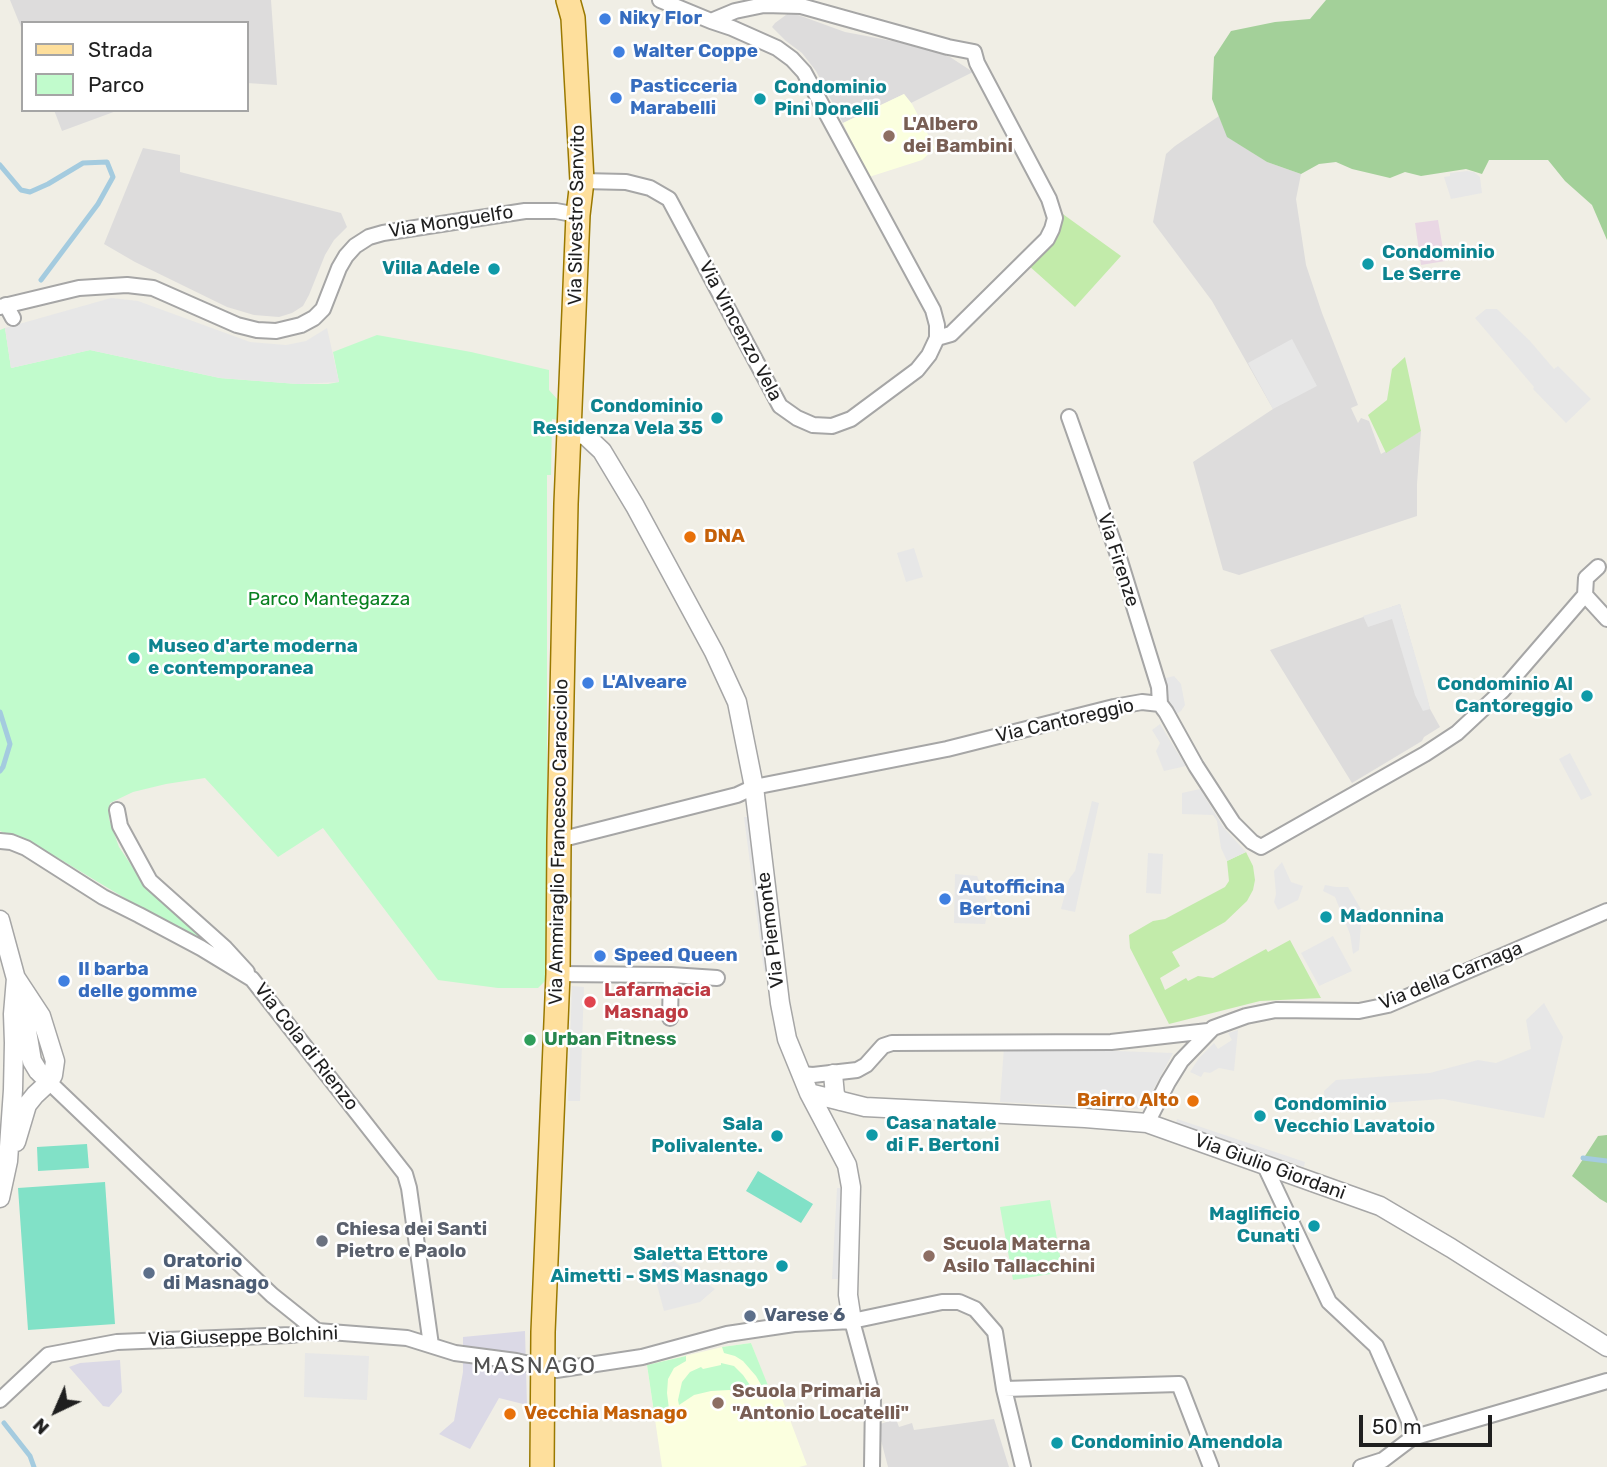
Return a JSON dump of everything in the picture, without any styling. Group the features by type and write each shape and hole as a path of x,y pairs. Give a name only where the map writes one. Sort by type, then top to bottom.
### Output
{"main road":[{"name":"Via Silvestro Sanvito","path":"568,0 573,18 582,181 578,215 570,431"},
{"name":"Via Ammiraglio Francesco Caracciolo","path":"542,1467 542,1367 558,974 566,503 570,431"},
{"name":"Via Ammiraglio Francesco Caracciolo","path":"543,1422 555,1467"}],"street":[{"path":"660,0 778,48 804,72 933,310 937,338"},
{"name":"Via Vincenzo Vela","path":"582,181 626,182 650,188 669,199 780,406 813,425 832,426 851,419 918,370 937,338 951,334 1047,239 1055,218 1049,199 976,63 974,52 801,6 764,5 735,11 711,21"},
{"name":"Via Monguelfo","path":"5,312 79,288 127,285 153,288 237,325 276,331 301,325 323,309 346,256 369,237 525,211 556,211 578,215"},
{"name":"Via Firenze","path":"1069,417 1120,561 1160,687 1160,704"},
{"name":"Via Piemonte","path":"570,431 586,436 601,451 635,506 714,652 737,702 754,787 780,1003 787,1039 806,1086 847,1165 851,1187 848,1295 852,1321 873,1398 869,1467"},
{"name":"Via Cantoreggio","path":"559,840 737,794 754,787 947,749 1142,702 1160,704 1167,712 1196,766 1233,823 1261,847 1424,755 1457,733 1502,691 1585,595 1586,578 1598,567"},
{"path":"1585,595 1607,618"},
{"path":"117,810 120,826 150,881 226,948 252,979"},
{"name":"Via Cola di Rienzo","path":"0,841 26,848 103,897 201,948 252,979 405,1174 431,1345"},
{"name":"Via della Carnaga","path":"1147,1124 1181,1061 1213,1028 1246,1016 1276,1010 1359,1011 1388,1005 1607,911"},
{"path":"0,920 16,978 41,1016 54,1054 55,1068 49,1082 27,1105 16,1145 8,1161"},
{"path":"558,974 718,978"},
{"path":"670,1018 671,975"},
{"path":"0,1198 8,1161 14,1079 13,1014 16,978"},
{"name":"Via della Carnaga","path":"806,1086 833,1074 857,1070 866,1065 883,1046 892,1043 1111,1042 1208,1031"},
{"path":"833,1074 835,1095 840,1101"},
{"path":"49,1082 272,1295 317,1331"},
{"name":"Via Giulio Giordani","path":"806,1086 840,1101 865,1107 1085,1118 1147,1124 1380,1206 1607,1347"},
{"name":"Via Giulio Giordani","path":"825,1122 837,1112 893,1108"},
{"path":"1264,1164 1329,1303 1376,1346 1409,1420 1412,1438"},
{"name":"Via Giuseppe Bolchini","path":"0,1399 48,1355 117,1342 291,1335 317,1331 407,1338 455,1353 516,1361 556,1370 642,1357 727,1334 794,1324 852,1321 942,1302 959,1302 975,1309 995,1332 1004,1389 1023,1467"},
{"path":"1361,1467 1382,1460 1412,1438 1607,1381"},
{"path":"1004,1389 1179,1384 1211,1467"}],"shaded area":[{"path":"10,0 271,0 277,85 248,83 248,21 21,21 21,27"},
{"path":"790,12 845,32 914,45 950,57 973,72 911,103 904,94 843,123 816,71 802,53 772,27"},
{"name":"L'Albero dei Bambini","path":"904,94 935,148 922,160 869,177 843,123"},
{"path":"55,112 114,112 62,131"},
{"path":"1219,116 1228,137 1267,162 1301,174 1296,199 1306,265 1358,405 1351,408 1358,423 1361,418 1369,421 1381,454 1421,431 1417,516 1239,575 1223,570 1193,462 1273,409 1212,301 1153,222 1166,154"},
{"path":"143,148 180,155 180,172 341,213 347,227 334,240 325,255 303,306 279,317 254,315 227,307 104,244"},
{"path":"1467,171 1480,177 1482,193 1451,199 1444,177 1450,176 1450,173"},
{"path":"1438,220 1445,261 1421,265 1415,223"},
{"path":"111,298 138,301 250,342 286,345 306,341 327,328 339,382 298,384 220,378 90,350 11,368 5,328"},
{"path":"1486,309 1497,309 1554,369 1558,366 1591,399 1566,423 1533,389 1475,318"},
{"path":"1292,339 1317,386 1273,409 1248,363"},
{"path":"914,548 923,577 906,582 897,553"},
{"path":"1400,604 1430,709 1440,727 1422,741 1352,783 1270,650"},
{"path":"1400,604 1430,709 1423,711 1415,695 1392,619 1368,627 1363,616"},
{"path":"1174,676 1181,684 1185,705 1172,717 1162,679"},
{"path":"1160,724 1186,766 1164,771 1156,751 1160,743 1152,730"},
{"path":"1570,753 1592,795 1581,800 1559,759"},
{"path":"1200,789 1224,828 1246,852 1227,861 1213,815 1182,814 1182,793"},
{"path":"1092,801 1099,803 1075,912 1061,909 1069,879 1075,871"},
{"path":"744,817 750,817 770,970 764,971"},
{"path":"1148,853 1163,854 1161,894 1146,893"},
{"path":"1282,862 1291,882 1303,886 1298,900 1278,910 1274,902 1274,871"},
{"path":"955,874 977,876 989,906 985,924 954,923"},
{"path":"1325,885 1348,887 1362,911 1359,950 1353,954 1350,934 1335,897 1323,891"},
{"path":"1333,936 1352,971 1319,986 1301,953"},
{"path":"572,986 584,987 580,1101 568,1101"},
{"path":"1544,1003 1563,1037 1544,1118 1443,1099 1325,1107 1324,1091 1336,1080 1430,1073 1478,1060 1496,1063 1531,1049 1526,1020"},
{"path":"1238,1030 1234,1071 1219,1068 1210,1073 1204,1072 1201,1077 1190,1072 1214,1043 1218,1049 1232,1040 1228,1033"},
{"path":"1004,1047 1173,1053 1143,1109 1000,1102"},
{"path":"1177,1119 1305,1162 1304,1167 1176,1124"},
{"path":"837,1188 843,1188 838,1279 832,1279"},
{"path":"670,1259 715,1289 700,1302 664,1311 657,1285 662,1263"},
{"path":"525,1331 527,1405 499,1398 470,1449 439,1434 454,1421 463,1372 463,1337"},
{"name":"Scuola Primaria \"Antonio Locatelli\"","path":"751,1343 772,1397 781,1396 807,1465 662,1467 647,1365"},
{"path":"305,1353 369,1356 367,1400 304,1397"},
{"path":"120,1360 122,1392 109,1407 103,1406 69,1367 80,1363"},
{"path":"896,1419 899,1427 912,1423 914,1430 994,1419 1009,1467 888,1467 877,1425"}],"green space":[{"path":"1326,0 1607,0 1607,240 1592,205 1565,181 1548,160 1489,160 1482,174 1466,169 1421,176 1405,172 1390,178 1352,169 1336,162 1319,164 1301,174 1267,162 1227,137 1212,99 1214,57 1231,31 1275,22 1310,19"},
{"path":"1060,212 1121,256 1075,307 1028,265"},
{"name":"Parco Mantegazza","path":"5,328 11,368 90,350 220,378 328,384 339,382 333,352 377,335 549,370 549,390 558,400 558,420 552,419 551,475 547,475 547,979 538,988 498,988 438,980 323,828 278,857 205,778 133,792 110,803 109,819 119,847 146,887 228,960 58,858 0,831 0,330"},
{"path":"1405,357 1421,431 1386,453 1368,415 1387,400 1392,369"},
{"path":"1246,852 1253,866 1255,880 1247,901 1225,922 1172,952 1180,966 1160,978 1165,990 1186,978 1188,981 1198,976 1213,978 1266,949 1268,952 1290,940 1321,998 1260,1001 1169,1024 1130,948 1129,935 1225,887 1229,881 1227,861"},
{"path":"1607,1135 1607,1203 1572,1176 1598,1136"},
{"path":"87,1144 89,1168 38,1171 37,1147"},
{"path":"758,1171 813,1204 801,1223 746,1191"},
{"path":"105,1182 115,1324 28,1330 18,1188"},
{"path":"1050,1200 1063,1272 1013,1280 1000,1207"},
{"path":"751,1343 773,1398 767,1395 743,1361 724,1353 722,1347"},
{"path":"686,1356 686,1361 674,1368 668,1379 670,1417 655,1419 647,1365"},
{"path":"721,1363 734,1366 756,1394 729,1390 711,1391 694,1395 679,1405 682,1382 690,1372"}],"waterway":[{"path":"0,165 21,190 30,192 83,163 107,162 113,177 98,204 41,280"},
{"path":"0,712 10,744 0,771"},
{"path":"1583,1158 1607,1161"},
{"path":"4,1423 30,1456 34,1467"}],"place":[{"name":"Niky Flor","path":"605,19"},
{"name":"Walter Coppe","path":"619,52"},
{"name":"Pasticceria Marabelli","path":"616,98"},
{"name":"Condominio Pini Donelli","path":"760,99"},
{"name":"L'Albero dei Bambini","path":"889,136"},
{"name":"Condominio Le Serre","path":"1368,264"},
{"name":"Villa Adele","path":"494,269"},
{"name":"Condominio Residenza Vela 35","path":"717,418"},
{"name":"DNA","path":"690,537"},
{"name":"Museo d'arte moderna e contemporanea","path":"134,658"},
{"name":"L'Alveare","path":"588,683"},
{"name":"Condominio Al Cantoreggio","path":"1587,696"},
{"name":"Autofficina Bertoni","path":"945,899"},
{"name":"Madonnina","path":"1326,917"},
{"name":"Speed Queen","path":"600,956"},
{"name":"Il barba delle gomme","path":"64,981"},
{"name":"Lafarmacia Masnago","path":"590,1002"},
{"name":"Urban Fitness","path":"530,1040"},
{"name":"Bairro Alto","path":"1193,1101"},
{"name":"Condominio Vecchio Lavatoio","path":"1260,1116"},
{"name":"Casa natale di F. Bertoni","path":"872,1135"},
{"name":"Sala Polivalente.","path":"777,1136"},
{"name":"Maglificio Cunati","path":"1314,1226"},
{"name":"Chiesa dei Santi Pietro e Paolo","path":"322,1241"},
{"name":"Scuola Materna Asilo Tallacchini","path":"929,1256"},
{"name":"Saletta Ettore Aimetti - SMS Masnago","path":"782,1266"},
{"name":"Oratorio di Masnago","path":"149,1273"},
{"name":"Varese 6","path":"750,1316"},
{"name":"Scuola Primaria \"Antonio Locatelli\"","path":"718,1403"},
{"name":"Vecchia Masnago","path":"510,1414"},
{"name":"Condominio Amendola","path":"1057,1443"}],"district":[{"name":"MASNAGO","path":"535,1366"}]}
